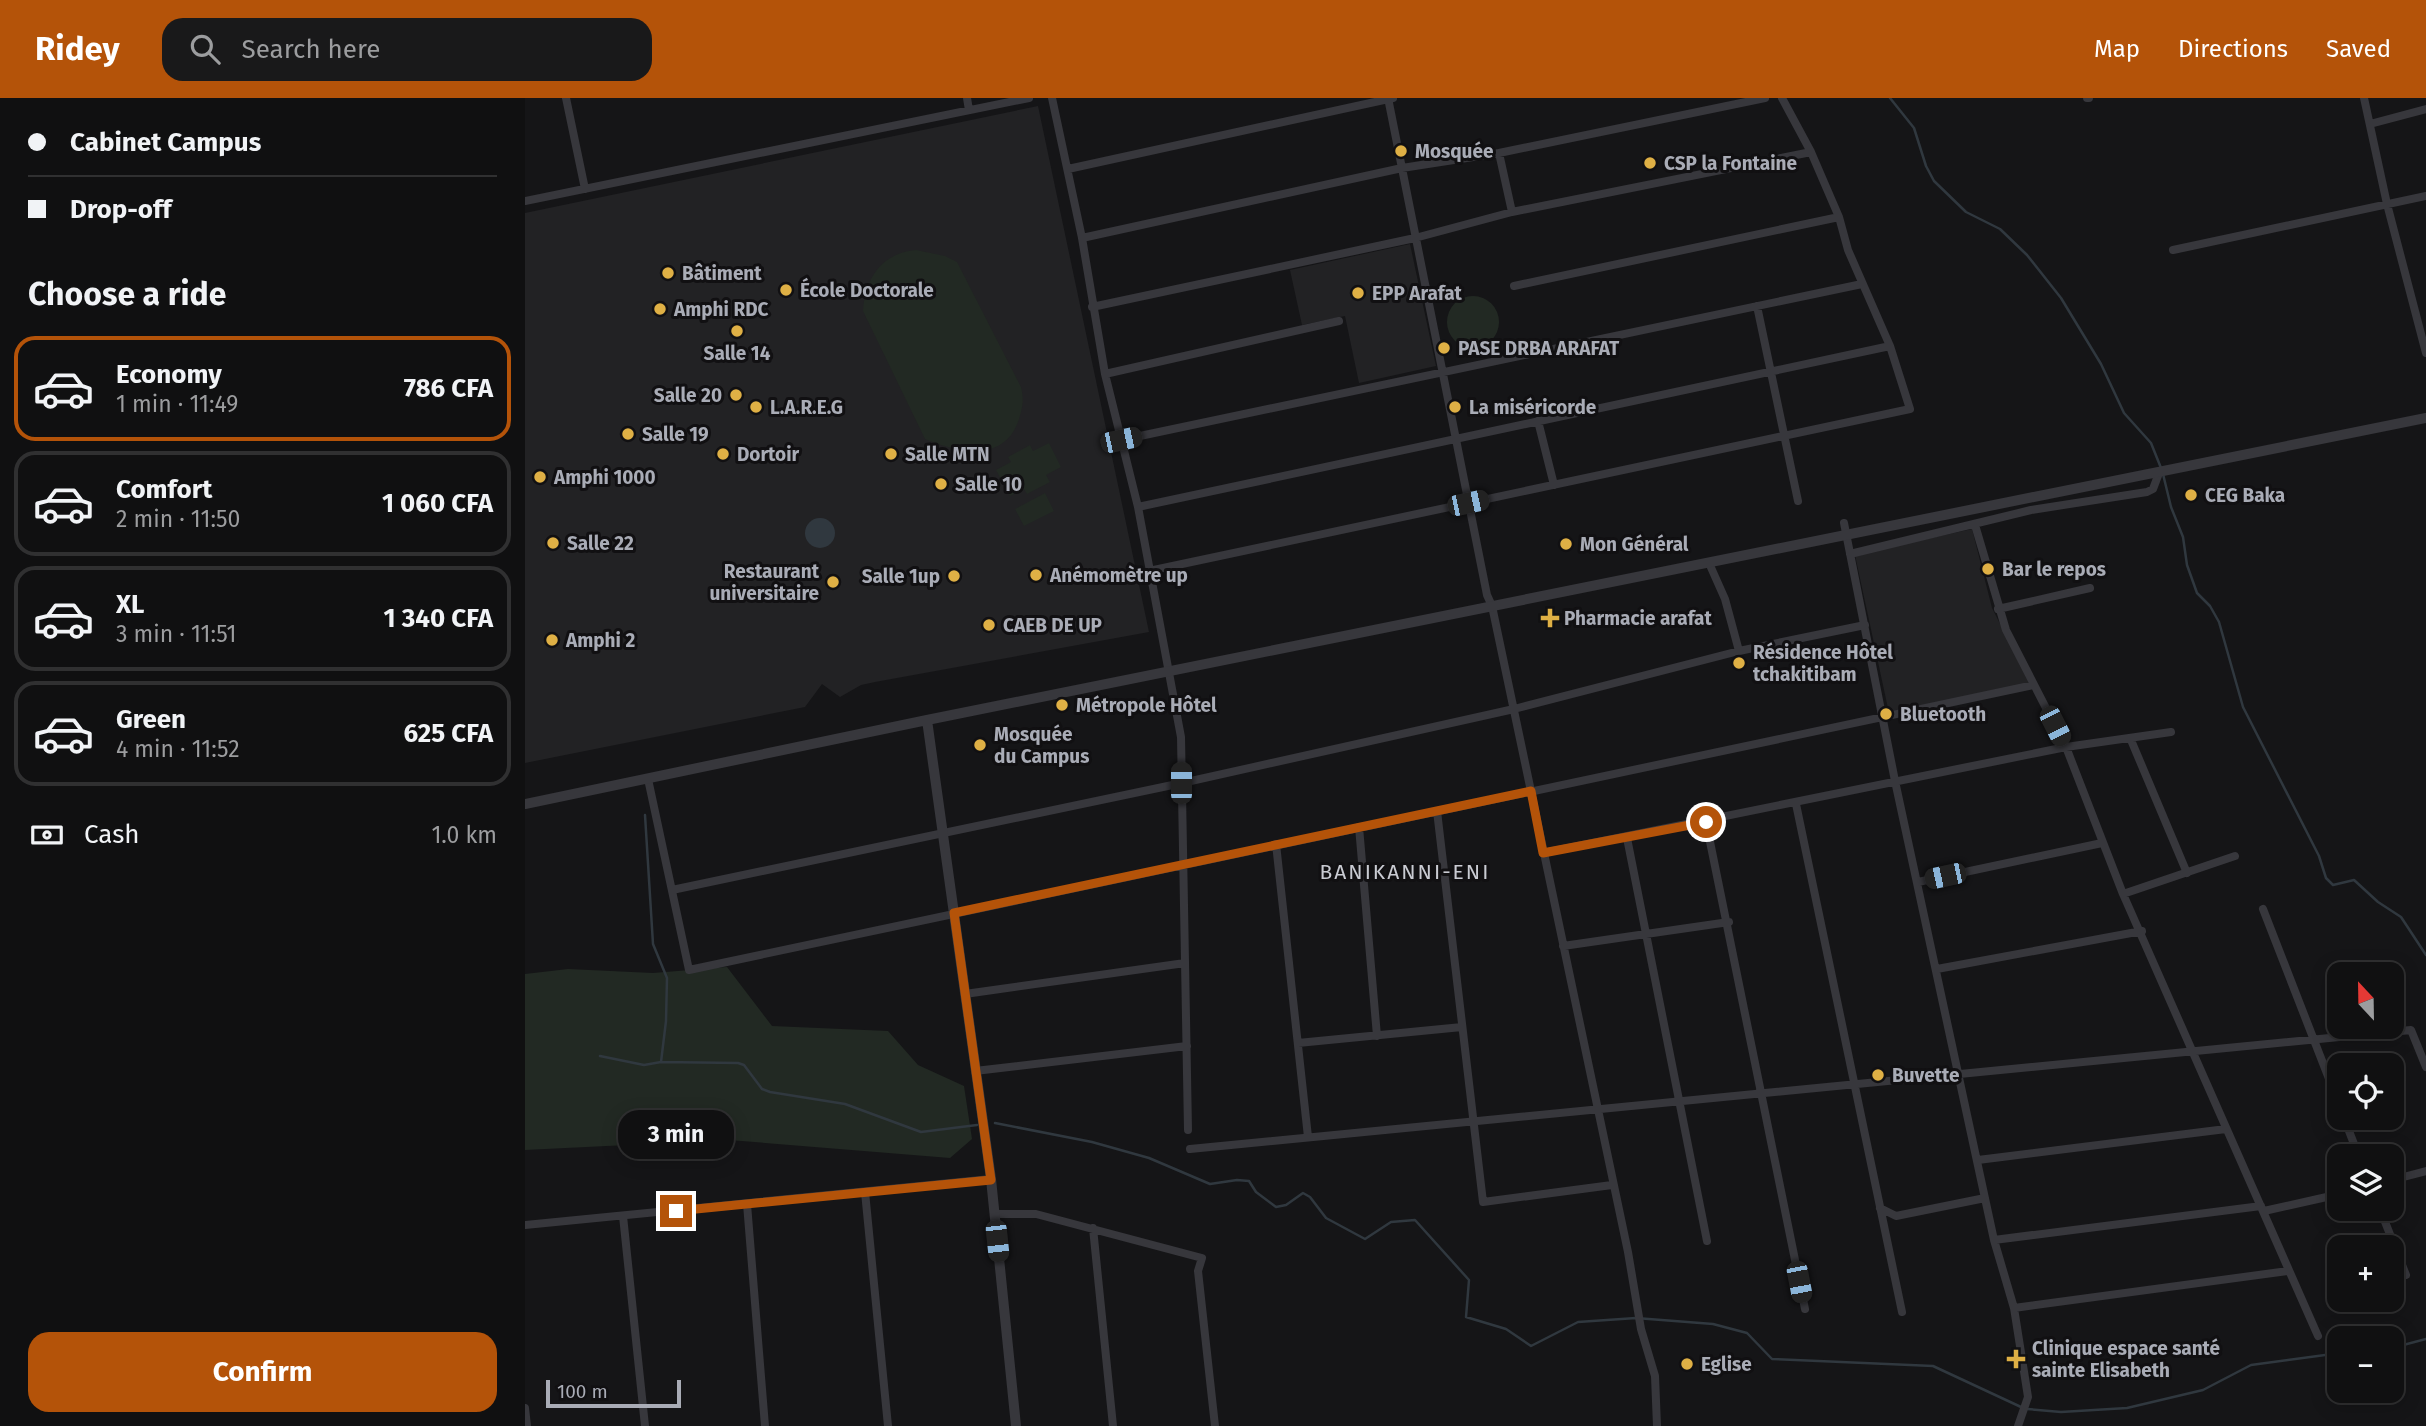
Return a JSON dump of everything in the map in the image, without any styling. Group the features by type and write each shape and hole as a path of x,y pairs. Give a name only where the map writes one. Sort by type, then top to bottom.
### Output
{"street":[{"path":"566,98 585,189"},
{"path":"967,98 969,110"},
{"path":"525,201 1029,98"},
{"path":"1052,98 1082,238 1105,374 1138,507 1181,737 1188,1130"},
{"path":"1068,169 1390,98 1487,595 1492,606 1628,1252 1641,1329 1655,1376 1657,1426"},
{"path":"1082,238 1402,168 1499,153 1765,98"},
{"path":"1149,571 1910,409 1889,346 1848,250 1839,217 1811,152 1782,98"},
{"path":"2364,98 2387,204 2426,353"},
{"path":"2370,124 2426,109"},
{"path":"1092,307 1415,237 1512,212 1811,152"},
{"path":"1499,153 1512,212"},
{"path":"2173,250 2426,196"},
{"path":"1514,286 1839,217"},
{"path":"1121,440 1862,284"},
{"path":"1758,306 1798,501"},
{"path":"1105,374 1339,321"},
{"path":"1138,507 1889,346"},
{"path":"525,804 927,720 2426,418"},
{"path":"1538,421 1554,485"},
{"path":"1850,554 2047,507 2147,492 2153,489 2159,473"},
{"path":"1844,523 1895,781 1994,1240 2014,1308 2028,1396 2027,1409 2018,1426"},
{"path":"1975,525 1998,609 2066,747 2123,894 2318,1336"},
{"path":"1709,563 1725,599 1739,651"},
{"path":"1998,609 2089,588"},
{"path":"672,890 1181,783 1514,709 1739,651 1865,625"},
{"path":"648,779 689,970 2034,685"},
{"path":"927,720 991,1180 1016,1426"},
{"path":"1543,853 1796,804 2066,747 2171,733"},
{"path":"2131,740 2187,873"},
{"path":"1796,804 1902,1312"},
{"path":"1437,811 1483,1202 1612,1185"},
{"path":"1706,822 1729,922 1805,1309"},
{"path":"1359,827 1377,1035"},
{"path":"1627,838 1677,1101 1707,1241"},
{"path":"1918,882 2102,843"},
{"path":"1276,845 1308,1137"},
{"path":"2123,894 2235,856"},
{"path":"2263,909 2327,1074"},
{"path":"1563,946 1729,922"},
{"path":"1937,969 2142,932"},
{"path":"965,994 1185,964"},
{"path":"1298,1043 1462,1027"},
{"path":"1190,1149 2411,1030 2426,1067"},
{"path":"975,1071 1187,1046"},
{"path":"1977,1160 2226,1129"},
{"path":"2404,1177 2426,1171"},
{"path":"525,1226 991,1180"},
{"path":"865,1192 888,1426"},
{"path":"1994,1240 2262,1209 2327,1196"},
{"path":"1880,1208 1896,1216 1986,1198"},
{"path":"747,1203 765,1426"},
{"path":"994,1214 1036,1214 1202,1258 1198,1271 1215,1426"},
{"path":"623,1216 645,1426"},
{"path":"2385,1221 2406,1275"},
{"path":"1093,1228 1114,1426"},
{"path":"2014,1308 2288,1271"},
{"path":"525,1408 527,1426"}],"shaded area":[{"path":"1038,106 1149,632 875,682 861,685 840,697 822,684 805,707 525,763 525,213"},
{"name":"EPP Arafat","path":"1410,244 1436,366 1359,383 1345,316 1302,325 1290,270"},
{"path":"916,250 945,256 957,262 1021,387 1023,403 1019,419 1003,443 992,448 966,450 925,439 863,311 867,288 877,269 894,256"},
{"path":"1473,296 1483,298 1491,304 1497,312 1497,332 1491,340 1483,346 1473,348 1463,346 1455,340 1449,332 1447,322 1449,312 1455,304 1463,298"},
{"path":"1049,443 1061,467 1046,475 1050,482 1027,494 1024,489 1010,496 996,470 1011,462 1008,457 1030,445 1033,451"},
{"path":"1045,493 1054,511 1024,526 1015,509"},
{"path":"820,518 826,519 834,527 834,539 826,547 820,548 814,547 806,539 805,533 806,527 814,519"},
{"path":"1972,529 1992,608 2030,683 1889,713 1855,555"},
{"path":"727,967 772,1026 888,1031 918,1065 964,1086 972,1139 950,1158 729,1140 525,1150 525,974 568,969 653,973"}],"waterway":[{"path":"1890,98 1914,128 1926,166 1934,181 1966,212 2000,229 2027,255 2061,298 2101,364 2124,413 2151,443 2161,468"},
{"path":"2163,474 2197,593 2210,606 2219,622 2243,707 2319,856 2326,878 2333,885 2354,880 2378,902 2401,917 2426,955"},
{"path":"645,815 653,944 667,978 661,1062"},
{"path":"600,1056 644,1065 661,1062 738,1063 744,1065 762,1089 845,1104 921,1132 977,1125"},
{"path":"995,1123 1092,1142 1149,1158 1210,1184 1249,1181 1256,1192 1276,1207 1286,1205 1303,1193 1310,1197 1326,1218 1365,1239 1391,1222 1415,1220 1469,1280 1466,1317 1506,1329 1531,1346 1578,1322 1636,1318 1713,1324 1747,1333 1772,1359 1933,1366 2021,1407"},
{"path":"2404,1345 2426,1339"},
{"path":"2027,1409 2061,1412 2127,1408 2203,1390 2251,1365 2327,1355"}],"place":[{"name":"Mosquée","path":"1401,151"},
{"name":"CSP la Fontaine","path":"1650,163"},
{"name":"Bâtiment","path":"668,273"},
{"name":"École Doctorale","path":"786,290"},
{"name":"EPP Arafat","path":"1358,293"},
{"name":"Amphi RDC","path":"660,309"},
{"name":"Salle 14","path":"737,331"},
{"name":"PASE DRBA ARAFAT","path":"1444,348"},
{"name":"Salle 20","path":"736,395"},
{"name":"L.A.R.E.G","path":"756,407"},
{"name":"La miséricorde","path":"1455,407"},
{"name":"Salle 19","path":"628,434"},
{"name":"Dortoir","path":"723,454"},
{"name":"Salle MTN","path":"891,454"},
{"name":"Amphi 1000","path":"540,477"},
{"name":"Salle 10","path":"941,484"},
{"name":"CEG Baka","path":"2191,495"},
{"name":"Salle 22","path":"553,543"},
{"name":"Mon Général","path":"1566,544"},
{"name":"Bar le repos","path":"1988,569"},
{"name":"Anémomètre up","path":"1036,575"},
{"name":"Salle 1up","path":"954,576"},
{"name":"Restaurant universitaire","path":"833,582"},
{"name":"Pharmacie arafat","path":"1550,618"},
{"name":"CAEB DE UP","path":"989,625"},
{"name":"Amphi 2","path":"552,640"},
{"name":"Résidence Hôtel tchakitibam","path":"1739,663"},
{"name":"Métropole Hôtel","path":"1062,705"},
{"name":"Bluetooth","path":"1886,714"},
{"name":"Mosquée du Campus","path":"980,745"},
{"name":"Buvette","path":"1878,1075"},
{"name":"Clinique espace santé sainte Elisabeth","path":"2016,1359"},
{"name":"Eglise","path":"1687,1364"}],"district":[{"name":"BANIKANNI-ENI","path":"1405,872"}],"route":[{"path":"676,1211 991,1180 954,913 1531,791 1543,853 1706,822"}]}
